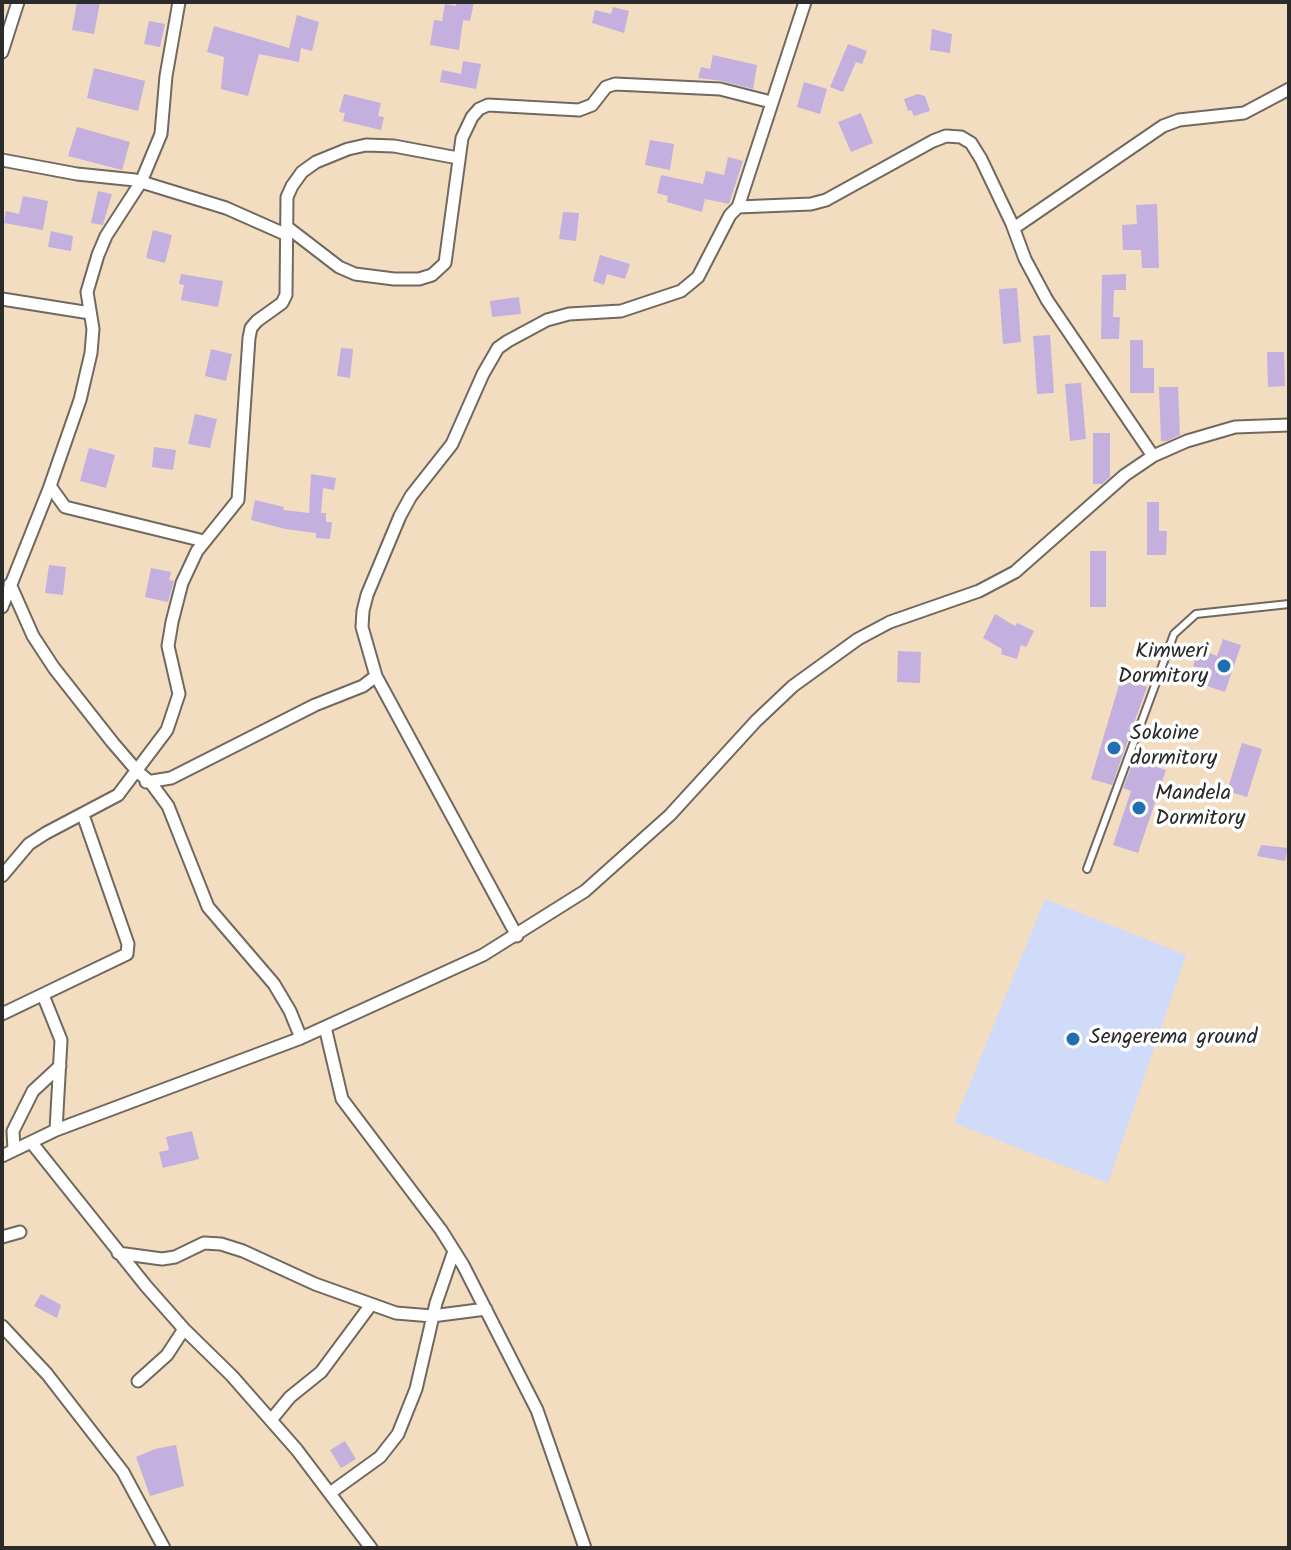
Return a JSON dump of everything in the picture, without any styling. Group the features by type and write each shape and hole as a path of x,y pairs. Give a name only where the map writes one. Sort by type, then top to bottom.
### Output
{"street":[{"path":"2,52 18,2"},
{"path":"2,607 80,400 93,329 87,292 98,255 106,236 141,182 161,134 166,76 179,2"},
{"path":"517,936 376,676 362,627 367,595 400,516 411,496 452,444 492,356 508,341 547,320 569,314 621,311 681,291 698,277 730,215 738,207 805,2"},
{"path":"2,160 141,182 287,231 339,267 355,274 419,279 441,269 447,255 462,138 479,109 488,105 579,110 592,105 606,87 615,84 707,87 771,102"},
{"path":"1014,228 1163,126 1179,120 1244,113 1289,89"},
{"path":"738,207 811,204 826,200 946,136 961,137 971,143 1047,300 1153,456"},
{"path":"2,876 29,844 118,795 167,730 176,707 179,686 168,638 182,583 204,541 238,500 249,338 251,328 257,321 282,303 286,295 287,197 292,186 302,172 316,162 366,145 394,146 458,158"},
{"path":"2,299 90,313"},
{"path":"2,1156 56,1130 301,1038 483,955 517,936 585,891 670,815 756,721 824,662 858,639 890,622 967,596 1028,564 1125,475 1153,456 1187,441 1235,427 1289,425"},
{"path":"50,486 65,507 204,541"},
{"path":"10,584 33,636 54,668 134,777 151,783 171,778 315,705 363,686 376,676"},
{"path":"151,783 168,806 208,907 274,984 301,1038"},
{"path":"3,1012 124,958 128,950 83,815"},
{"path":"43,995 61,1040 56,1130"},
{"path":"325,1027 342,1099 454,1251 537,1410 585,1548"},
{"path":"14,1150 13,1131 33,1091 60,1066"},
{"path":"31,1142 118,1253 297,1450 371,1548"},
{"path":"2,1237 20,1232"},
{"path":"118,1253 162,1259 175,1257 204,1243 221,1244 370,1306 412,1316 486,1309"},
{"path":"330,1493 380,1457 398,1434 416,1389 432,1316 454,1251"},
{"path":"271,1420 290,1397 321,1372 370,1306"},
{"path":"2,1326 47,1374 117,1462 164,1548"},
{"path":"138,1381 167,1355 184,1329"}],"lane":[{"path":"1087,869 1174,634 1196,614 1289,604"}],"shaded area":[{"name":"Sengerema ground","path":"1045,899 1186,955 1108,1183 954,1123"}],"building":[{"path":"77,2 100,2 94,34 72,30"},
{"path":"457,2 474,2 470,21 463,20 459,50 430,45 434,20 442,21 445,4 456,6"},
{"path":"613,7 629,11 624,33 592,23 595,10 611,14"},
{"path":"297,15 319,22 312,51 301,48 299,62 259,54 248,96 221,89 224,57 207,52 214,26 289,48"},
{"path":"149,21 165,24 160,47 144,44"},
{"path":"932,29 952,34 950,53 930,50"},
{"path":"848,44 867,51 862,64 856,62 843,92 830,87"},
{"path":"713,55 757,65 753,89 698,78 701,67 710,69"},
{"path":"463,61 481,64 476,89 440,82 442,70 461,74"},
{"path":"94,68 145,81 138,111 87,98"},
{"path":"804,82 827,89 820,114 797,107"},
{"path":"344,94 381,103 378,116 384,117 381,130 343,121 345,113 339,112"},
{"path":"918,94 925,96 930,111 914,116 911,110 908,111 904,99"},
{"path":"861,113 873,143 851,152 838,122"},
{"path":"77,127 130,142 122,170 68,156"},
{"path":"650,140 674,144 670,170 645,165"},
{"path":"728,157 743,161 729,204 705,199 702,212 667,202 668,196 657,193 661,175 703,184 706,171 724,175"},
{"path":"98,191 112,194 103,225 91,223"},
{"path":"23,196 48,201 43,230 4,223 6,211 19,214"},
{"path":"1157,204 1159,268 1142,268 1141,250 1123,250 1122,225 1137,224 1136,205"},
{"path":"563,212 579,213 576,241 559,239"},
{"path":"153,230 172,235 165,263 146,258"},
{"path":"51,231 73,236 71,251 48,247"},
{"path":"600,255 630,264 625,279 607,274 604,285 593,281"},
{"path":"181,274 223,281 218,307 181,300 184,285 179,284"},
{"path":"1126,274 1126,290 1114,290 1113,317 1120,317 1119,339 1101,339 1102,275"},
{"path":"1017,288 1021,342 1003,344 999,289"},
{"path":"519,297 521,314 492,317 490,301"},
{"path":"1050,335 1054,393 1037,394 1033,336"},
{"path":"1130,340 1143,340 1143,368 1154,368 1154,393 1130,393"},
{"path":"341,348 353,349 350,378 337,376"},
{"path":"211,349 232,354 226,381 205,376"},
{"path":"1267,352 1284,352 1285,386 1268,387"},
{"path":"1081,383 1086,439 1070,441 1065,384"},
{"path":"1159,387 1178,387 1180,435 1167,441 1161,441"},
{"path":"195,414 217,419 210,448 188,444"},
{"path":"1093,433 1110,433 1110,477 1102,484 1093,484"},
{"path":"154,447 176,450 173,470 152,467"},
{"path":"89,448 115,455 106,488 80,481"},
{"path":"311,474 336,478 334,490 323,488 321,513 326,513 326,522 332,522 330,539 316,538 316,533 251,520 255,500 284,507 283,510 309,513"},
{"path":"1147,502 1159,502 1159,531 1167,531 1166,555 1147,555"},
{"path":"1090,551 1106,551 1106,607 1090,607"},
{"path":"49,565 66,567 63,595 45,593"},
{"path":"151,568 171,572 169,580 174,581 168,602 145,597"},
{"path":"995,614 1015,626 1017,623 1034,631 1026,647 1021,645 1017,659 1001,654 1002,649 983,638"},
{"name":"Kimweri Dormitory","path":"1223,639 1241,645 1225,692 1207,686 1211,672 1193,666 1199,649 1217,656"},
{"path":"898,651 921,652 920,683 897,682"},
{"name":"Sokoine dormitory","path":"1121,678 1147,687 1112,785 1091,779"},
{"path":"1242,743 1262,749 1247,797 1227,791"},
{"name":"Mandela Dormitory","path":"1134,760 1166,770 1138,853 1113,845 1131,791 1123,788"},
{"path":"1261,845 1288,848 1285,861 1257,856"},
{"path":"192,1131 199,1159 163,1168 159,1152 169,1150 166,1137"},
{"path":"41,1294 61,1305 57,1318 34,1306"},
{"path":"345,1441 356,1459 341,1468 330,1450"},
{"path":"176,1445 184,1486 150,1496 136,1457"}],"place":[{"name":"Kimweri Dormitory","path":"1224,666"},
{"name":"Sokoine dormitory","path":"1114,748"},
{"name":"Mandela Dormitory","path":"1139,808"},
{"name":"Sengerema ground","path":"1073,1039"}]}
